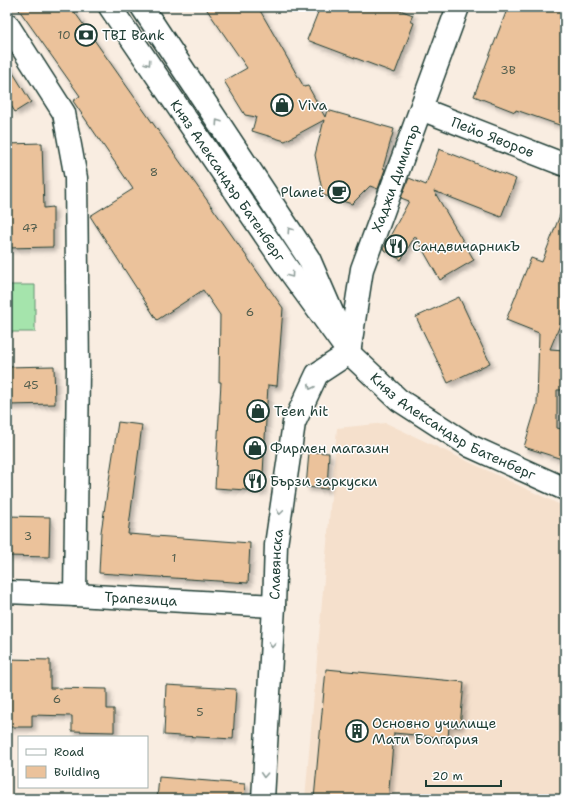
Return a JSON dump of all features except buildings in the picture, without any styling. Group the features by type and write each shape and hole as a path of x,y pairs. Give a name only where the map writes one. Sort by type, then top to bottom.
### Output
{"street":[{"name":"Княз Александър Батенберг","path":"110,7 288,270 349,353 399,400 470,446 565,489"},
{"name":"Княз Александър Батенберг","path":"142,7 310,259 349,353"},
{"name":"Хаджи Димитър","path":"349,353 362,269 458,7"},
{"path":"7,24 64,113 76,178 78,370 75,594"},
{"name":"Пейо Яворов","path":"420,109 565,165"},
{"name":"Славянска","path":"263,799 276,545 294,423 317,374 349,353"},
{"name":"Трапезица","path":"7,592 75,594 274,606"}],"shaded area":[{"path":"386,423 565,507 565,799 305,799 337,428"}],"green space":[{"path":"7,285 35,285 35,332 7,332"}],"place":[{"name":"TBI Bank","path":"86,35"},
{"name":"Viva","path":"282,105"},
{"name":"Planet","path":"339,192"},
{"name":"СандвичарникЪ","path":"396,246"},
{"name":"Teen hit","path":"258,411"},
{"name":"Фирмен магазин","path":"255,448"},
{"name":"Бързи заркуски","path":"255,481"},
{"name":"Основно училище Мати Болгария","path":"357,731"}]}
